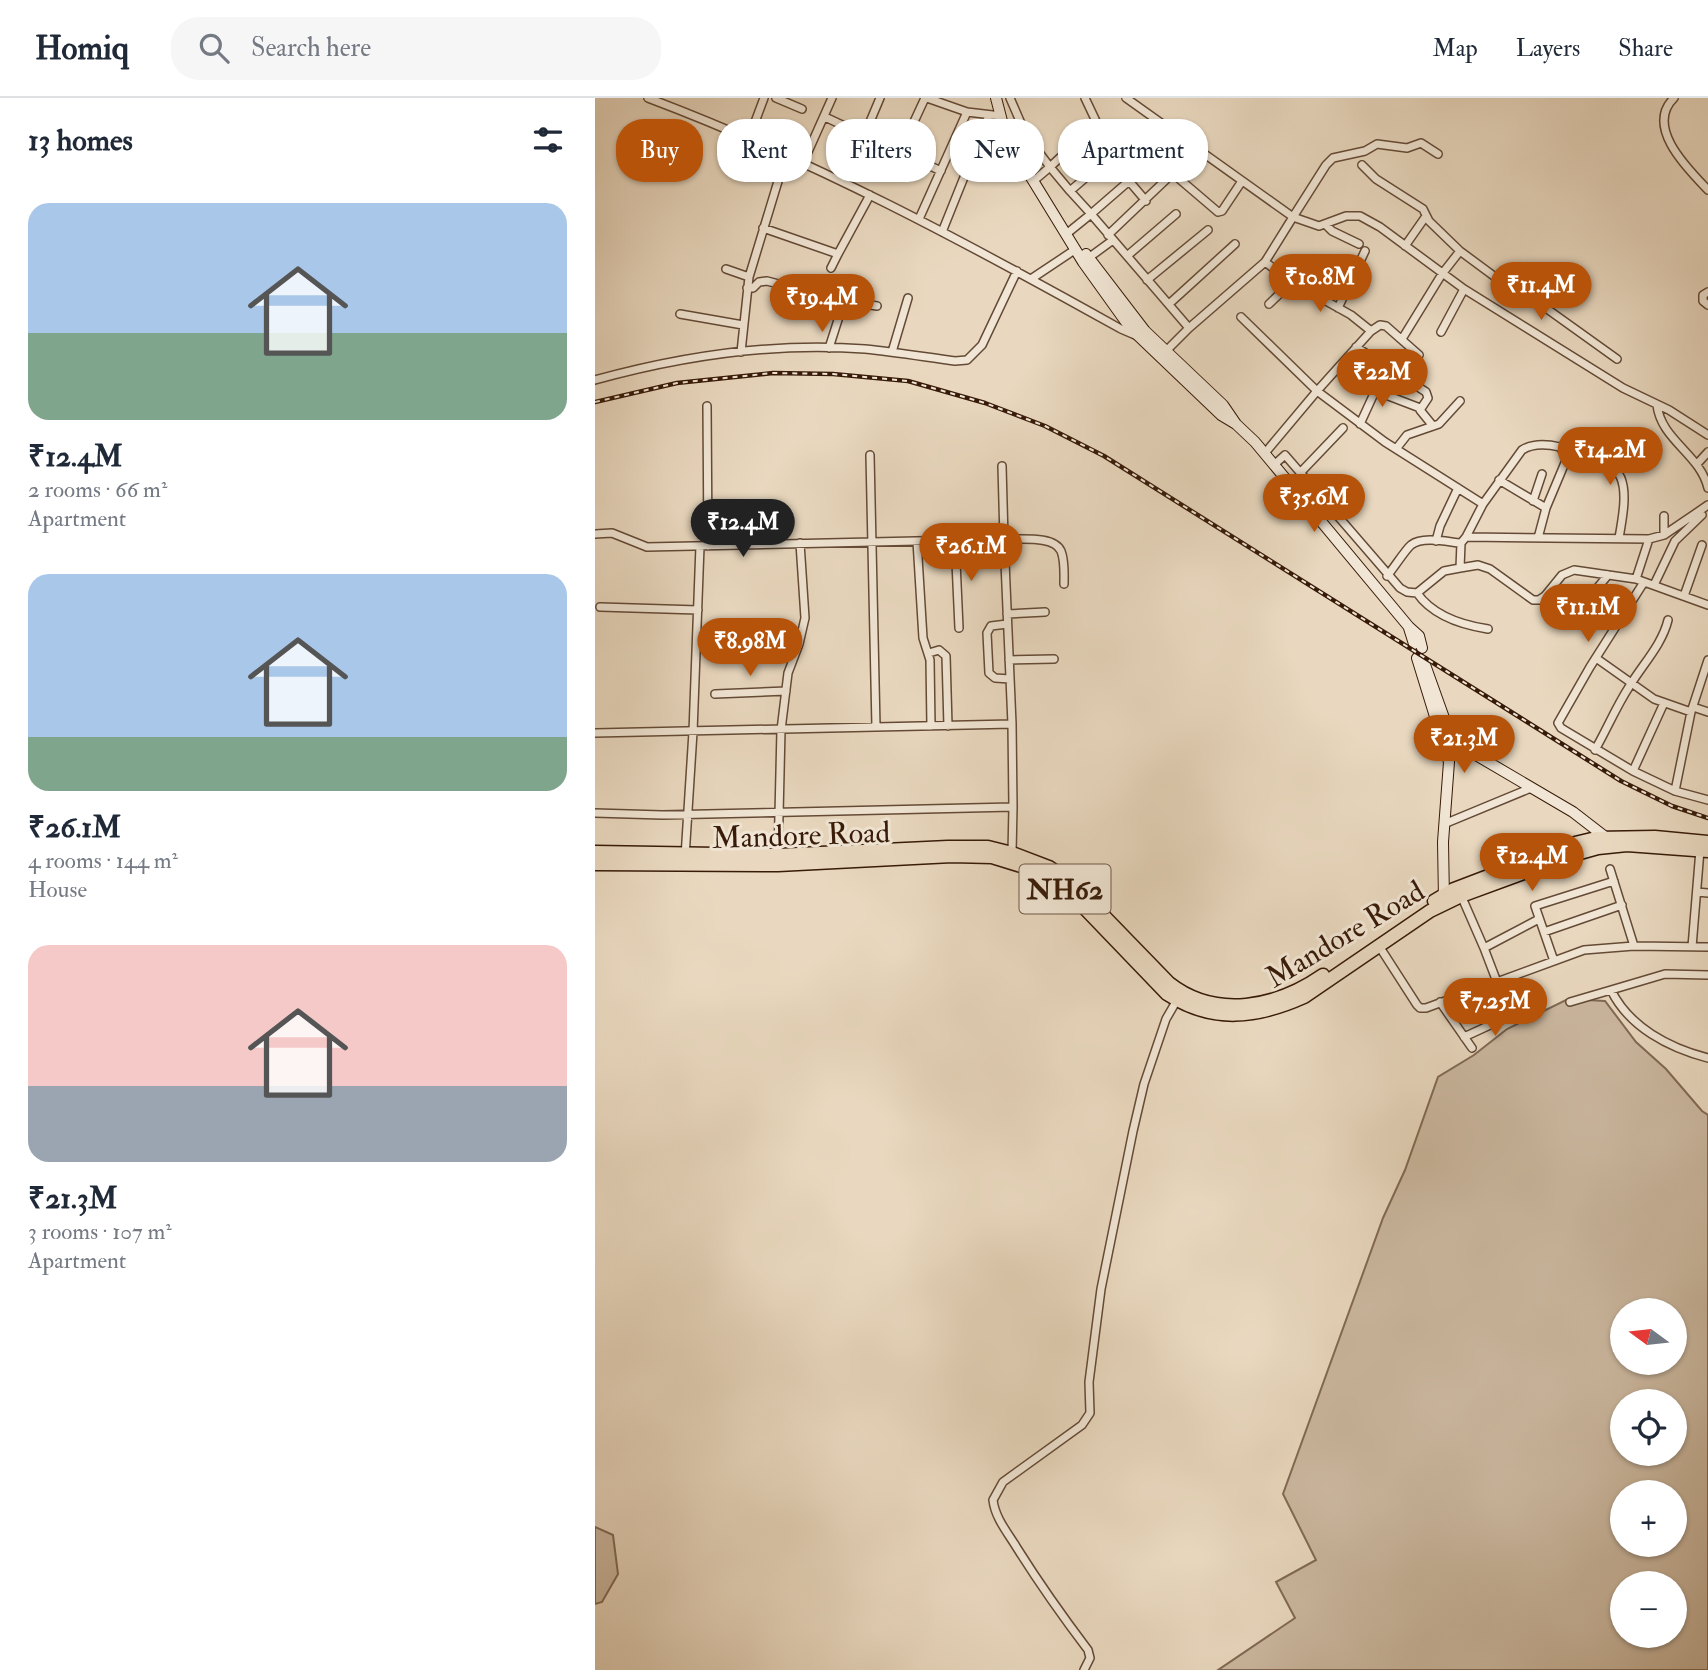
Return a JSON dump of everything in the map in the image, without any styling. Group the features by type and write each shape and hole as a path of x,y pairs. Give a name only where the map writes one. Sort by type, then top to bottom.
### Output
{"highway":[{"name":"Mandore Road","path":"778,860 948,847 988,847 1012,853 1049,867 1071,882 1181,992 1194,998 1233,1006 1264,1003 1300,989 1403,919 1459,892 1575,844 1604,836 1655,837 1705,848"},
{"name":"Mandore Road","path":"1459,892 1598,848 1627,845 1705,848"},
{"name":"Mandore Road","path":"595,852 685,860"},
{"name":"Mandore Road","path":"595,864 685,860 992,857 1023,865 1052,878 1069,892 1167,994 1195,1008 1233,1015 1266,1012 1304,997 1444,900"}],"main road":[{"path":"996,98 1021,161 1076,249 1140,333 1229,411 1236,424 1275,464 1409,627 1455,742 1469,753 1573,812 1604,836"},
{"path":"1002,98 1009,119"},
{"path":"1039,182 1086,260"},
{"path":"1419,653 1449,758 1444,824 1444,900"}],"street":[{"path":"648,98 717,125"},
{"path":"756,119 764,98"},
{"path":"776,98 802,109"},
{"path":"812,144 832,98"},
{"path":"871,119 880,98"},
{"path":"916,119 926,98 967,112 1001,116"},
{"path":"1010,98 1026,135 1049,167 1189,328"},
{"path":"1084,98 1094,119"},
{"path":"1126,98 1293,217 1313,225 1326,225 1346,216 1360,216 1380,227 1464,289 1623,388 1708,435"},
{"path":"1674,98 1669,103 1665,117 1668,139 1677,158 1708,190"},
{"path":"919,219 967,112"},
{"path":"942,232 989,115"},
{"path":"825,117 829,119"},
{"path":"1163,354 1265,261 1326,165 1340,155 1365,151 1377,144 1407,148 1421,143 1438,154"},
{"path":"1044,172 1058,159"},
{"path":"1362,165 1387,187 1423,209 1426,216 1460,251 1617,359"},
{"path":"812,167 919,219 1113,325 1140,333"},
{"path":"936,169 941,171"},
{"path":"1182,182 1220,212 1242,181"},
{"path":"741,352 749,276 778,182"},
{"path":"1070,191 1080,182"},
{"path":"1070,231 1128,182"},
{"path":"1130,182 1146,201"},
{"path":"1086,260 1164,182"},
{"path":"831,268 870,195"},
{"path":"1127,256 1176,215"},
{"path":"1405,246 1426,216"},
{"path":"1326,225 1359,244"},
{"path":"764,228 838,254"},
{"path":"1147,281 1207,230"},
{"path":"1169,304 1235,244"},
{"path":"1031,279 1076,249"},
{"path":"1338,308 1365,251"},
{"path":"1402,339 1442,274 1460,251"},
{"path":"1265,261 1292,282 1338,308 1371,331"},
{"path":"726,269 749,276"},
{"path":"595,380 670,360 791,348 892,352 955,361 967,360 982,345 1017,271"},
{"path":"747,288 767,281 809,292"},
{"path":"1269,304 1292,282"},
{"path":"1441,332 1464,289"},
{"path":"1708,292 1703,295 1703,301 1708,305"},
{"path":"892,352 908,298"},
{"path":"829,348 844,301 877,306"},
{"path":"680,314 743,325"},
{"path":"1241,317 1317,391 1396,449 1483,504"},
{"path":"1113,325 1131,321"},
{"path":"1265,453 1371,331 1383,325 1419,355"},
{"path":"1356,346 1426,392 1427,398 1420,408 1420,413 1433,426"},
{"path":"1360,424 1377,387 1386,395 1420,408"},
{"path":"1396,449 1407,435 1439,424 1460,401"},
{"path":"1657,405 1665,430 1697,464 1708,488"},
{"path":"685,860 698,610 704,546 707,406"},
{"path":"1300,473 1343,428"},
{"path":"1460,568 1464,540 1483,504 1515,456 1526,447 1556,446 1563,450 1567,458 1546,508 1538,538"},
{"path":"1697,464 1708,452"},
{"path":"870,455 876,727"},
{"path":"1275,464 1285,455 1400,588 1417,593 1427,604 1449,619 1488,629"},
{"path":"1567,458 1600,460 1620,473 1626,503 1619,538"},
{"path":"1002,466 1012,724 1012,853"},
{"path":"1533,501 1542,474"},
{"path":"1499,480 1546,508"},
{"path":"1436,541 1444,516 1458,488"},
{"path":"1387,576 1410,546 1417,543 1538,538 1649,539 1664,535 1708,507"},
{"path":"1654,585 1675,541 1708,507"},
{"path":"1664,516 1664,535"},
{"path":"595,534 611,533 641,547 1004,539 1047,541 1059,547 1062,554 1064,584"},
{"path":"1649,539 1640,580 1563,710 1558,723 1561,728 1633,772 1675,791 1708,800"},
{"path":"955,540 959,628"},
{"path":"916,541 923,638 929,653 931,726"},
{"path":"778,860 781,730 788,673 799,644 804,618 800,543"},
{"path":"1684,596 1702,545"},
{"path":"1417,593 1444,570 1478,565 1490,569 1533,600 1545,596 1568,571 1574,570 1640,580 1708,605"},
{"path":"1571,620 1608,575"},
{"path":"600,607 698,610"},
{"path":"1007,614 1045,612"},
{"path":"1595,750 1631,682 1666,629 1668,620"},
{"path":"1007,624 991,626 987,633 989,673 995,678 1010,679"},
{"path":"929,653 939,650 946,656 948,726"},
{"path":"1596,657 1664,703 1708,712"},
{"path":"1009,660 1054,659"},
{"path":"1675,791 1692,710 1708,660"},
{"path":"1699,688 1708,691"},
{"path":"715,694 786,691"},
{"path":"1633,772 1664,703"},
{"path":"595,733 1012,724"},
{"path":"1444,824 1531,788"},
{"path":"595,813 777,813 1013,807"},
{"path":"1692,947 1698,872 1705,848"},
{"path":"1610,869 1634,946"},
{"path":"1698,872 1708,873"},
{"path":"1554,961 1535,906 1614,881"},
{"path":"1459,892 1497,982"},
{"path":"1697,892 1708,893"},
{"path":"1544,932 1622,905"},
{"path":"1484,947 1539,919"},
{"path":"1378,945 1420,1008 1426,1009 1584,950 1634,946 1708,947"},
{"path":"1570,1002 1665,974 1708,975"},
{"path":"1611,990 1624,1012 1646,1030 1678,1050 1708,1058"},
{"path":"1084,1670 1090,1658 1089,1650 1019,1552 997,1516 993,1500 1003,1482 1082,1425 1090,1413 1089,1381 1101,1289 1124,1169 1144,1084 1166,1019 1177,1000"},
{"path":"1440,1002 1472,1048"},
{"path":"1464,1037 1514,1014"}],"shaded area":[{"path":"1568,999 1605,1001 1636,1042 1666,1069 1708,1115 1708,1670 1218,1670 1295,1618 1276,1582 1316,1560 1283,1494 1383,1218 1405,1170 1438,1077 1474,1055 1507,1029"},
{"path":"595,1527 613,1535 618,1574 602,1602 595,1604"}],"railway":[{"path":"595,402 677,383 773,373 833,374 908,381 985,403 1045,426 1104,456 1621,781 1672,806 1708,818"}]}
